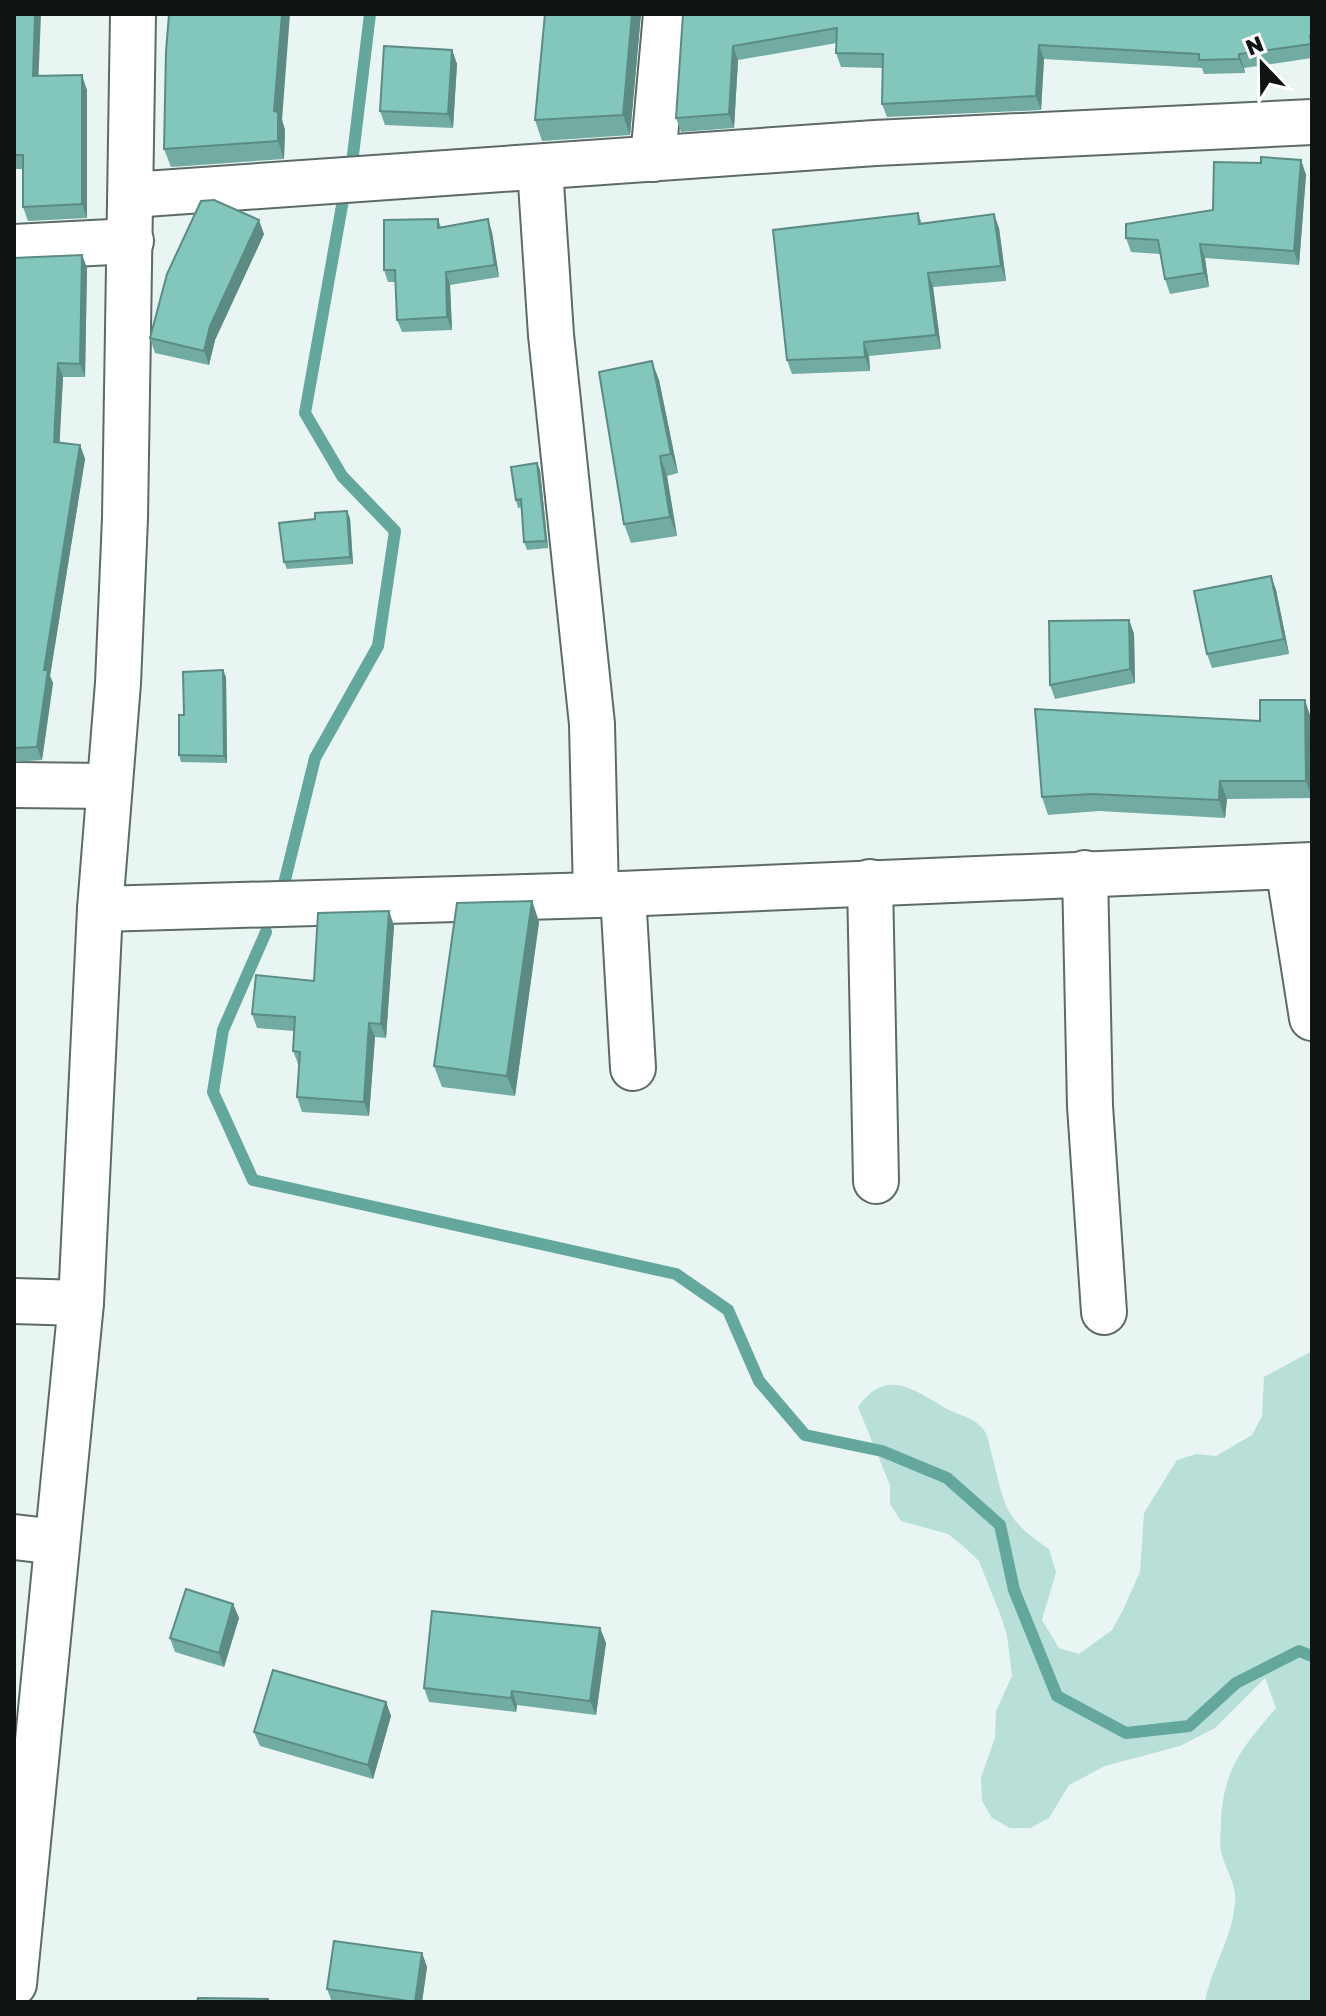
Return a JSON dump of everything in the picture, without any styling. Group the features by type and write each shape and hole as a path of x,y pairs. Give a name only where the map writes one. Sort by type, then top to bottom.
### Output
{"street":[{"path":"14,1984 81,1303 100,909 124,533 133,14"},
{"path":"653,159 666,14"},
{"path":"131,195 875,143 1312,122"},
{"path":"540,168 551,335 610,895 633,1068"},
{"path":"14,247 131,241"},
{"path":"14,785 109,786"},
{"path":"100,909 610,895 1300,865 1312,1018"},
{"path":"1085,873 1090,1106 1104,1312"},
{"path":"870,882 876,1181"},
{"path":"14,1301 81,1303"},
{"path":"14,1537 57,1542"}],"shaded area":[{"path":"1312,1351 1312,2002 1205,2002 1230,1929 1235,1903 1234,1889 1220,1847 1223,1802 1237,1759 1276,1708 1265,1678 1215,1728 1180,1746 1105,1766 1069,1785 1049,1818 1030,1828 1010,1828 992,1818 982,1801 981,1777 995,1738 996,1711 1012,1676 1007,1635 979,1561 948,1534 901,1521 890,1504 890,1485 858,1407 878,1388 898,1385 969,1418 984,1430 1009,1512 1024,1530 1049,1549 1056,1572 1042,1620 1059,1648 1079,1654 1112,1630 1122,1612 1140,1572 1144,1513 1177,1460 1196,1454 1216,1456 1252,1435 1262,1416 1264,1377"}],"building":[{"path":"14,14 35,14 33,76 82,75 82,204 23,207 23,155 14,155"},
{"path":"169,14 282,14 274,111 278,112 278,141 164,149"},
{"path":"545,14 632,14 623,115 535,120"},
{"path":"683,14 1312,14 1312,35 1311,44 1239,54 1239,59 1199,60 1199,54 1039,45 1036,96 882,104 883,54 836,53 837,28 733,46 729,114 676,118"},
{"path":"384,46 452,50 448,114 380,111"},
{"path":"1261,157 1301,160 1294,251 1200,244 1204,273 1165,279 1158,240 1126,238 1126,224 1213,210 1214,162 1261,163"},
{"path":"214,200 259,220 210,326 204,351 150,338 167,274 201,201"},
{"path":"918,213 919,224 994,214 1001,266 928,273 936,335 864,342 865,357 787,360 773,230"},
{"path":"438,219 438,228 488,219 495,265 446,272 447,317 397,320 395,270 384,270 384,220"},
{"path":"82,255 80,364 58,363 54,442 80,445 44,670 48,670 37,747 14,748 14,258"},
{"path":"652,361 671,454 660,456 670,517 624,524 599,372"},
{"path":"537,463 546,541 524,542 521,499 516,500 511,467"},
{"path":"347,511 350,557 284,562 279,523 315,519 315,513"},
{"path":"1271,576 1284,639 1207,654 1194,591"},
{"path":"1129,620 1130,669 1050,685 1049,621"},
{"path":"223,670 224,756 179,755 179,715 184,715 183,672"},
{"path":"1260,700 1305,700 1306,781 1220,781 1219,800 1092,794 1042,797 1035,709 1260,721"},
{"path":"532,901 507,1076 434,1066 457,903"},
{"path":"389,911 381,1024 369,1023 364,1102 297,1097 300,1052 293,1051 295,1017 252,1014 256,975 314,981 318,913"},
{"path":"186,1589 233,1604 219,1653 170,1638"},
{"path":"432,1611 600,1628 590,1701 512,1691 511,1698 424,1688"},
{"path":"273,1670 386,1702 368,1765 254,1732"},
{"path":"334,1941 422,1953 415,2002 327,1989"},
{"path":"198,1998 268,1999 268,2002 197,2002"}],"waterway":[{"path":"352,163 370,14"},
{"path":"281,896 315,758 378,646 395,531 342,476 305,413 343,200"},
{"path":"266,932 223,1030 213,1092 253,1180 676,1274 728,1310 759,1381 805,1435 882,1451 947,1478 1000,1525 1014,1590 1057,1696 1126,1733 1189,1726 1236,1683 1299,1651 1312,1656"}]}
